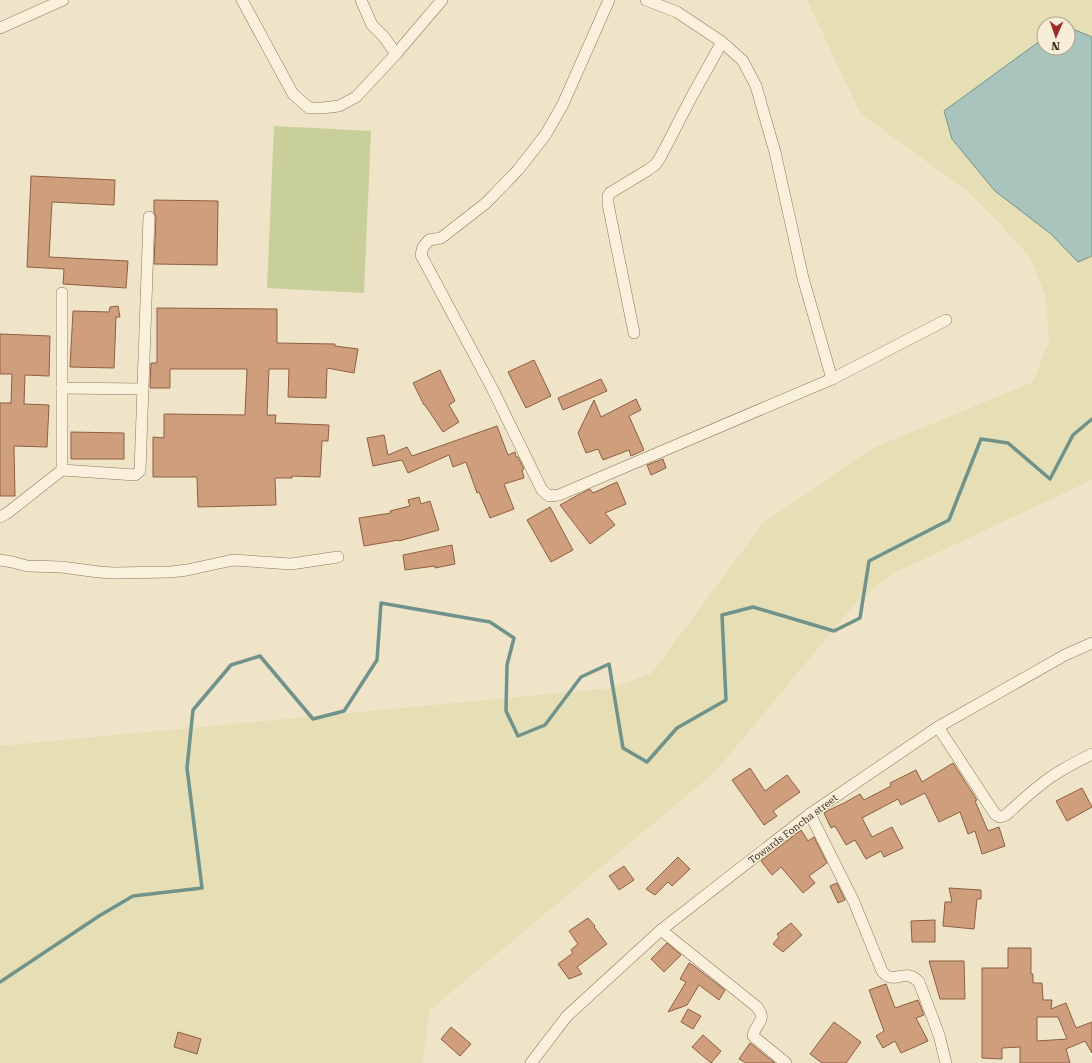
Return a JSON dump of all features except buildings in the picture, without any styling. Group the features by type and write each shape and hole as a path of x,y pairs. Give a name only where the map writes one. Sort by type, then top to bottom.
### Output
{"street":[{"path":"0,28 63,0"},
{"path":"242,0 293,94 309,108 339,106 356,97 396,54 442,0"},
{"path":"361,0 372,24 384,37 396,54"},
{"path":"609,0 563,104 546,134 518,170 486,203 441,238 429,240 423,247 421,255 492,388 542,490 549,496 559,495 832,379 946,320"},
{"path":"646,0 677,12 722,42 743,61 756,86 775,152 803,278 832,379"},
{"path":"634,333 608,204 608,196 610,193 656,164 722,42"},
{"path":"0,517 6,514 62,470 135,475 140,471 149,217"},
{"path":"62,293 62,470"},
{"path":"62,388 143,389"},
{"path":"0,560 27,566 61,567 113,573 187,570 233,560 291,564 338,557"},
{"name":"Towards Foncha street","path":"531,1063 567,1016 661,930 810,814 938,728 1064,655 1092,643"},
{"path":"938,728 995,814 1000,817 1006,815 1052,776 1092,754"},
{"path":"810,814 854,902 882,971 886,976 892,978 906,975 914,977 919,982 939,1035 946,1063"},
{"path":"661,930 757,1007 761,1013 762,1019 753,1032 753,1036 786,1063"}],"shaded area":[{"path":"807,0 1092,0 1092,37 1076,30 1076,16 1036,16 1036,44 944,111 1051,234 1078,261 1092,256 1092,480 892,574 855,604 715,772 430,1010 422,1063 0,1063 0,746 612,688 652,673 763,523 873,448 1033,382 1049,341 1046,298 1031,259 1003,227 967,191 860,113"}],"green space":[{"path":"274,126 371,131 364,293 267,288"}],"water":[{"path":"1076,30 1092,37 1092,256 1078,262 1051,234 995,191 952,139 944,111 1036,44 1036,56 1076,56"}],"waterway":[{"path":"0,982 99,916 133,896 202,888 187,768 193,710 231,665 260,656 313,719 344,711 377,660 381,603 490,622 514,638 507,665 506,711 518,736 545,725 581,677 609,664 623,748 647,762 677,728 726,700 722,615 753,607 834,631 860,618 869,561 949,520 981,439 1008,443 1050,479 1073,435 1092,419"}]}
